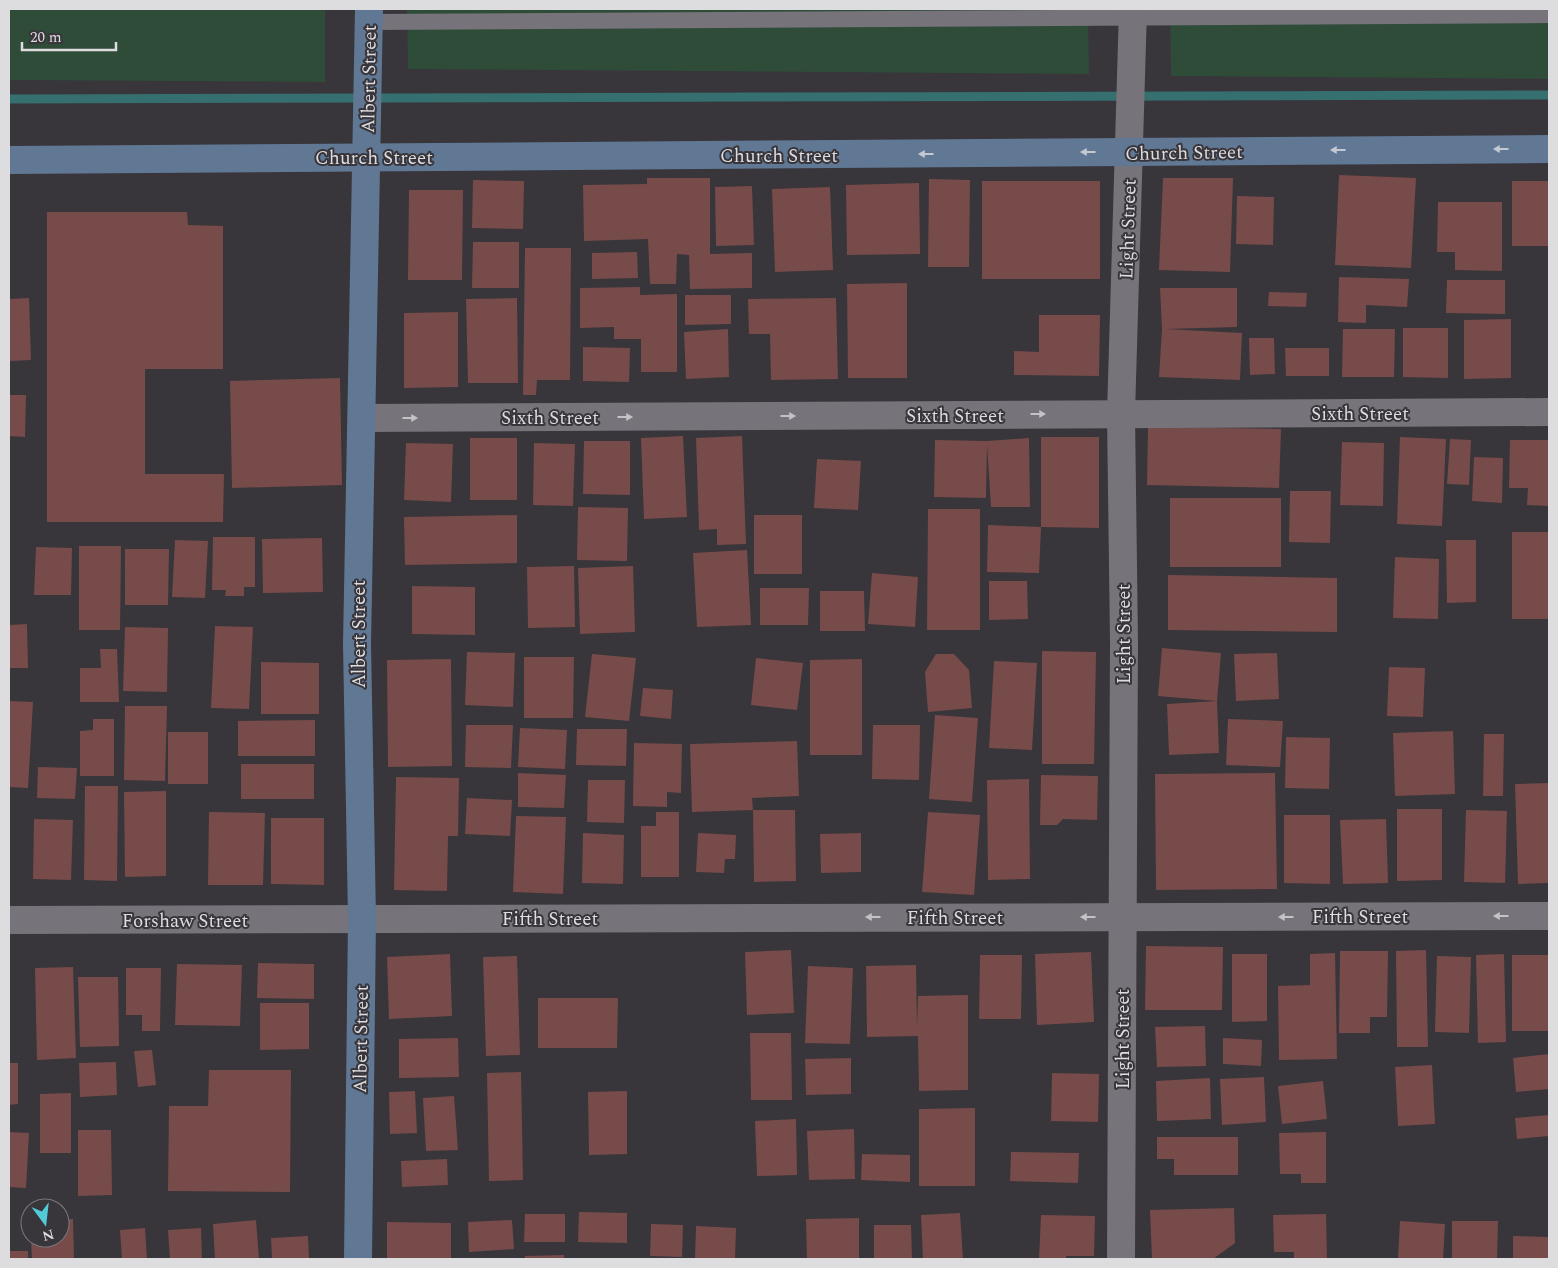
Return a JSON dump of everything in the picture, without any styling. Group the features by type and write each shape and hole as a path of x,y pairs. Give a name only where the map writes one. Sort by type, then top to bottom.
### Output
{"street":[{"name":"Light Street","path":"1121,1259 1124,642 1122,414 1133,14"},
{"name":"Albert Street","path":"358,1259 362,919 357,644 369,16"},
{"name":"Church Street","path":"9,160 1549,149"},
{"name":"Sixth Street","path":"362,418 1549,412"},
{"name":"Fifth Street","path":"362,919 1549,916"},
{"name":"Forshaw Street","path":"9,920 362,919"}],"lane":[{"path":"369,16 1549,15"}],"green space":[{"path":"9,9 325,9 325,82 9,80"},
{"path":"407,9 1088,9 1089,74 408,69"},
{"path":"1170,9 1549,9 1549,79 1171,76"}],"building":[{"path":"1339,175 1416,178 1411,268 1335,265"},
{"path":"647,178 710,178 710,254 752,253 752,288 690,289 689,255 677,254 676,284 650,284 648,239 584,241 583,185 647,184"},
{"path":"1163,178 1233,178 1230,272 1159,270"},
{"path":"929,179 970,180 969,267 928,267"},
{"path":"473,180 524,181 523,229 472,228"},
{"path":"982,181 1100,181 1100,279 982,279"},
{"path":"1512,181 1549,181 1549,246 1512,246"},
{"path":"919,183 920,254 847,255 846,185"},
{"path":"752,186 754,245 716,246 715,187"},
{"path":"830,187 833,270 775,272 772,189"},
{"path":"409,190 463,190 462,280 408,280"},
{"path":"1237,196 1274,197 1273,245 1236,244"},
{"path":"1438,202 1502,202 1502,271 1455,270 1455,252 1437,252"},
{"path":"47,212 187,212 188,225 223,226 223,369 145,369 145,474 224,474 223,522 47,522"},
{"path":"473,242 519,242 519,288 472,288"},
{"path":"525,248 571,248 570,380 537,380 536,395 523,395"},
{"path":"637,252 638,278 592,279 592,253"},
{"path":"1339,277 1409,279 1407,307 1366,305 1366,323 1338,322"},
{"path":"1447,280 1505,280 1505,314 1446,313"},
{"path":"907,283 907,378 848,378 847,284"},
{"path":"640,287 640,295 677,294 677,372 641,372 641,339 614,339 614,327 580,328 580,288"},
{"path":"1160,288 1237,288 1237,327 1166,329 1242,333 1240,380 1159,377 1162,329"},
{"path":"1269,292 1307,293 1306,307 1268,306"},
{"path":"685,295 731,295 731,324 685,325"},
{"path":"29,298 31,360 9,361 9,299"},
{"path":"517,298 518,383 468,383 466,299"},
{"path":"836,298 838,379 771,380 770,334 749,334 748,299"},
{"path":"458,312 458,387 404,388 404,313"},
{"path":"1039,315 1100,315 1099,376 1014,375 1014,351 1039,352"},
{"path":"1511,319 1511,378 1464,379 1464,320"},
{"path":"1403,328 1448,328 1448,378 1403,377"},
{"path":"728,329 729,377 686,379 684,332"},
{"path":"1343,329 1395,329 1394,377 1342,377"},
{"path":"1249,338 1274,338 1275,374 1250,375"},
{"path":"583,347 630,348 629,382 583,381"},
{"path":"1285,348 1329,348 1329,376 1286,376"},
{"path":"340,378 342,485 232,488 230,381"},
{"path":"9,395 26,395 25,437 9,436"},
{"path":"1148,427 1281,429 1279,488 1147,485"},
{"path":"683,436 687,517 644,519 641,438"},
{"path":"742,436 746,544 717,545 717,529 699,530 696,438"},
{"path":"1041,437 1099,437 1099,528 1041,527"},
{"path":"1400,437 1446,439 1442,526 1397,524"},
{"path":"470,438 517,438 517,500 470,500"},
{"path":"1029,438 1030,507 991,507 987,445 986,498 934,497 935,440 987,441"},
{"path":"1450,439 1471,440 1469,485 1447,484"},
{"path":"1510,440 1549,440 1549,506 1527,505 1528,488 1509,488"},
{"path":"584,441 630,441 630,495 583,494"},
{"path":"1342,442 1384,443 1383,506 1340,505"},
{"path":"406,443 453,444 451,502 404,500"},
{"path":"534,443 575,444 573,506 533,505"},
{"path":"1474,457 1503,458 1502,503 1472,501"},
{"path":"817,459 861,461 858,510 814,508"},
{"path":"1290,491 1331,491 1330,543 1289,542"},
{"path":"1170,498 1281,498 1281,567 1170,567"},
{"path":"578,507 628,508 627,561 577,560"},
{"path":"928,509 980,509 980,630 927,630"},
{"path":"517,515 517,563 405,565 404,517"},
{"path":"754,515 802,515 802,574 754,574"},
{"path":"988,525 1041,527 1039,573 987,572"},
{"path":"1512,532 1549,532 1549,619 1512,619"},
{"path":"213,537 255,537 255,587 244,587 244,596 225,596 226,590 212,590"},
{"path":"322,538 323,592 263,593 262,539"},
{"path":"175,540 208,541 205,598 172,597"},
{"path":"1446,540 1476,540 1476,602 1447,603"},
{"path":"79,546 121,546 120,630 79,630"},
{"path":"36,547 72,548 71,595 34,595"},
{"path":"125,549 169,549 168,605 125,605"},
{"path":"747,550 751,625 697,627 693,553"},
{"path":"1395,557 1439,559 1438,619 1393,618"},
{"path":"574,566 575,627 528,628 527,567"},
{"path":"633,566 635,632 580,634 578,568"},
{"path":"872,573 918,577 915,627 868,624"},
{"path":"1168,575 1337,578 1337,632 1168,630"},
{"path":"989,581 1027,581 1028,619 989,620"},
{"path":"412,586 475,587 475,635 412,634"},
{"path":"760,588 809,588 808,625 760,625"},
{"path":"820,591 864,591 865,631 820,631"},
{"path":"27,624 28,668 9,668 9,625"},
{"path":"215,626 253,627 249,709 211,708"},
{"path":"125,627 168,628 167,692 123,691"},
{"path":"1162,648 1221,653 1217,701 1158,696"},
{"path":"100,649 117,649 119,702 80,702 80,668 101,668"},
{"path":"1042,651 1096,652 1094,764 1042,764"},
{"path":"467,652 515,653 513,707 465,705"},
{"path":"1277,653 1279,699 1236,701 1234,654"},
{"path":"592,654 636,658 629,721 585,717"},
{"path":"936,654 954,654 969,670 972,708 928,712 925,672"},
{"path":"524,657 574,657 573,718 524,718"},
{"path":"756,658 803,663 797,710 751,705"},
{"path":"451,659 452,766 388,767 387,660"},
{"path":"862,659 862,755 810,755 810,660"},
{"path":"994,661 1037,663 1032,750 989,748"},
{"path":"261,662 319,663 319,714 261,714"},
{"path":"1389,667 1425,668 1423,717 1387,716"},
{"path":"643,688 673,690 671,719 640,716"},
{"path":"9,701 33,702 28,788 9,787"},
{"path":"1217,701 1219,753 1169,755 1167,704"},
{"path":"125,706 167,706 165,781 124,780"},
{"path":"935,715 978,718 972,802 929,799"},
{"path":"93,719 114,719 114,776 80,776 80,731 93,730"},
{"path":"1228,719 1283,721 1280,767 1226,765"},
{"path":"315,720 315,756 238,756 238,721"},
{"path":"466,725 513,725 511,768 465,767"},
{"path":"873,725 920,725 919,780 872,779"},
{"path":"520,728 567,730 565,769 518,767"},
{"path":"577,729 627,729 626,766 576,765"},
{"path":"1453,731 1455,794 1395,796 1393,733"},
{"path":"168,732 208,732 208,784 168,784"},
{"path":"1484,734 1504,734 1503,796 1483,796"},
{"path":"1286,737 1330,738 1329,789 1285,788"},
{"path":"797,741 799,796 752,798 753,810 692,812 690,744"},
{"path":"634,743 682,744 681,793 667,792 667,807 633,806"},
{"path":"241,764 314,764 314,799 241,799"},
{"path":"38,767 77,768 75,799 37,798"},
{"path":"518,773 566,775 564,808 518,807"},
{"path":"1275,773 1277,889 1156,890 1155,774"},
{"path":"1041,775 1098,776 1097,820 1063,819 1057,825 1040,825"},
{"path":"396,777 459,778 458,836 448,836 447,891 394,890"},
{"path":"1029,779 1030,879 988,880 987,780"},
{"path":"588,780 625,780 624,823 587,822"},
{"path":"1549,783 1549,883 1518,884 1515,784"},
{"path":"85,786 118,786 117,881 84,880"},
{"path":"166,791 166,876 125,877 124,792"},
{"path":"467,798 512,800 510,836 465,834"},
{"path":"1397,809 1442,809 1442,880 1397,881"},
{"path":"753,810 795,810 796,881 754,882"},
{"path":"1466,810 1507,811 1505,883 1464,882"},
{"path":"209,812 265,813 263,885 208,885"},
{"path":"656,812 679,812 679,877 641,877 641,826 656,826"},
{"path":"928,812 980,815 974,895 922,892"},
{"path":"1284,815 1330,815 1330,884 1284,883"},
{"path":"516,816 566,817 563,894 513,892"},
{"path":"271,818 324,818 324,885 271,884"},
{"path":"34,819 73,820 71,880 33,879"},
{"path":"1386,819 1388,883 1343,884 1340,820"},
{"path":"583,833 624,835 623,884 582,883"},
{"path":"698,833 736,835 735,859 725,859 724,873 696,872"},
{"path":"861,833 861,872 821,873 820,834"},
{"path":"1146,946 1223,947 1222,1010 1145,1010"},
{"path":"791,950 794,1013 747,1015 745,952"},
{"path":"1426,950 1428,1047 1397,1047 1396,951"},
{"path":"1340,951 1388,951 1387,1017 1370,1017 1370,1033 1339,1033"},
{"path":"1091,952 1094,1022 1037,1025 1035,954"},
{"path":"1335,953 1337,1059 1279,1060 1278,986 1310,985 1310,954"},
{"path":"450,954 452,1016 389,1019 387,957"},
{"path":"1232,954 1267,954 1267,1021 1232,1022"},
{"path":"1504,954 1506,1042 1478,1043 1476,955"},
{"path":"980,955 1022,955 1021,1019 979,1019"},
{"path":"1512,955 1549,955 1549,1031 1512,1031"},
{"path":"517,956 520,1055 486,1056 483,957"},
{"path":"1437,956 1471,957 1469,1033 1435,1032"},
{"path":"258,963 314,964 314,999 257,998"},
{"path":"177,964 242,965 240,1026 175,1025"},
{"path":"916,965 917,1027 918,996 968,995 968,1090 919,1091 918,1036 867,1037 866,966"},
{"path":"808,966 853,968 850,1044 805,1043"},
{"path":"73,967 76,1058 37,1060 35,968"},
{"path":"126,968 161,968 160,1031 142,1031 142,1015 126,1015"},
{"path":"78,977 118,977 119,1046 80,1047"},
{"path":"538,998 618,998 617,1048 538,1048"},
{"path":"260,1003 309,1003 309,1049 260,1050"},
{"path":"1205,1026 1206,1066 1157,1067 1155,1027"},
{"path":"750,1033 791,1033 792,1100 751,1100"},
{"path":"458,1038 459,1077 399,1078 399,1039"},
{"path":"1223,1038 1262,1040 1261,1066 1223,1064"},
{"path":"152,1050 156,1085 138,1087 134,1051"},
{"path":"1549,1054 1549,1089 1516,1092 1513,1058"},
{"path":"851,1058 851,1094 806,1095 805,1059"},
{"path":"116,1062 117,1095 80,1097 79,1063"},
{"path":"9,1063 18,1063 18,1104 9,1105"},
{"path":"1432,1065 1435,1124 1398,1126 1395,1067"},
{"path":"209,1070 291,1070 290,1192 168,1191 169,1106 208,1106"},
{"path":"521,1072 523,1180 489,1181 487,1073"},
{"path":"1052,1073 1099,1074 1098,1122 1051,1121"},
{"path":"1264,1077 1266,1122 1222,1125 1220,1079"},
{"path":"1210,1078 1211,1119 1157,1121 1156,1081"},
{"path":"1323,1081 1327,1119 1282,1124 1278,1086"},
{"path":"415,1091 417,1133 390,1134 389,1092"},
{"path":"627,1091 627,1154 589,1155 588,1092"},
{"path":"71,1093 71,1153 40,1153 40,1094"},
{"path":"454,1096 458,1150 426,1151 423,1098"},
{"path":"975,1108 975,1186 919,1186 919,1109"},
{"path":"1549,1115 1549,1136 1517,1139 1515,1118"},
{"path":"796,1119 797,1175 757,1176 755,1121"},
{"path":"854,1129 855,1179 809,1180 807,1131"},
{"path":"78,1130 111,1130 112,1195 78,1196"},
{"path":"9,1132 29,1133 26,1188 9,1187"},
{"path":"1326,1132 1326,1183 1301,1183 1301,1174 1280,1174 1279,1133"},
{"path":"1157,1137 1238,1137 1238,1175 1174,1175 1174,1159 1157,1159"},
{"path":"1011,1152 1079,1153 1078,1183 1010,1181"},
{"path":"862,1154 910,1155 910,1182 861,1180"},
{"path":"447,1159 448,1185 402,1187 401,1161"},
{"path":"1234,1208 1235,1243 1213,1259 1152,1259 1150,1210"},
{"path":"579,1212 627,1213 627,1243 578,1242"},
{"path":"960,1213 963,1259 923,1259 921,1215"},
{"path":"525,1214 565,1214 565,1242 524,1242"},
{"path":"1326,1214 1327,1259 1294,1259 1294,1252 1274,1252 1273,1215"},
{"path":"1041,1215 1095,1216 1094,1256 1066,1256 1066,1259 1039,1259"},
{"path":"859,1218 859,1259 807,1259 806,1219"},
{"path":"70,1219 73,1219 74,1259 32,1259 31,1248 70,1248"},
{"path":"256,1220 259,1259 215,1259 213,1224"},
{"path":"512,1220 514,1249 469,1252 468,1222"},
{"path":"1400,1221 1445,1224 1443,1259 1398,1259"},
{"path":"1452,1221 1498,1221 1497,1259 1452,1259"},
{"path":"387,1222 451,1223 451,1259 387,1259"},
{"path":"651,1224 683,1225 682,1257 650,1256"},
{"path":"874,1225 911,1225 912,1259 874,1259"},
{"path":"696,1226 736,1228 735,1259 695,1259"},
{"path":"145,1228 147,1259 122,1259 120,1230"},
{"path":"201,1228 202,1259 170,1259 168,1230"},
{"path":"308,1236 309,1259 272,1259 271,1238"},
{"path":"1513,1236 1549,1237 1549,1259 1513,1259"},
{"path":"9,1251 28,1251 28,1259 9,1259"},
{"path":"564,1255 564,1259 525,1259 525,1256"}],"waterway":[{"path":"9,99 1549,95"}]}
